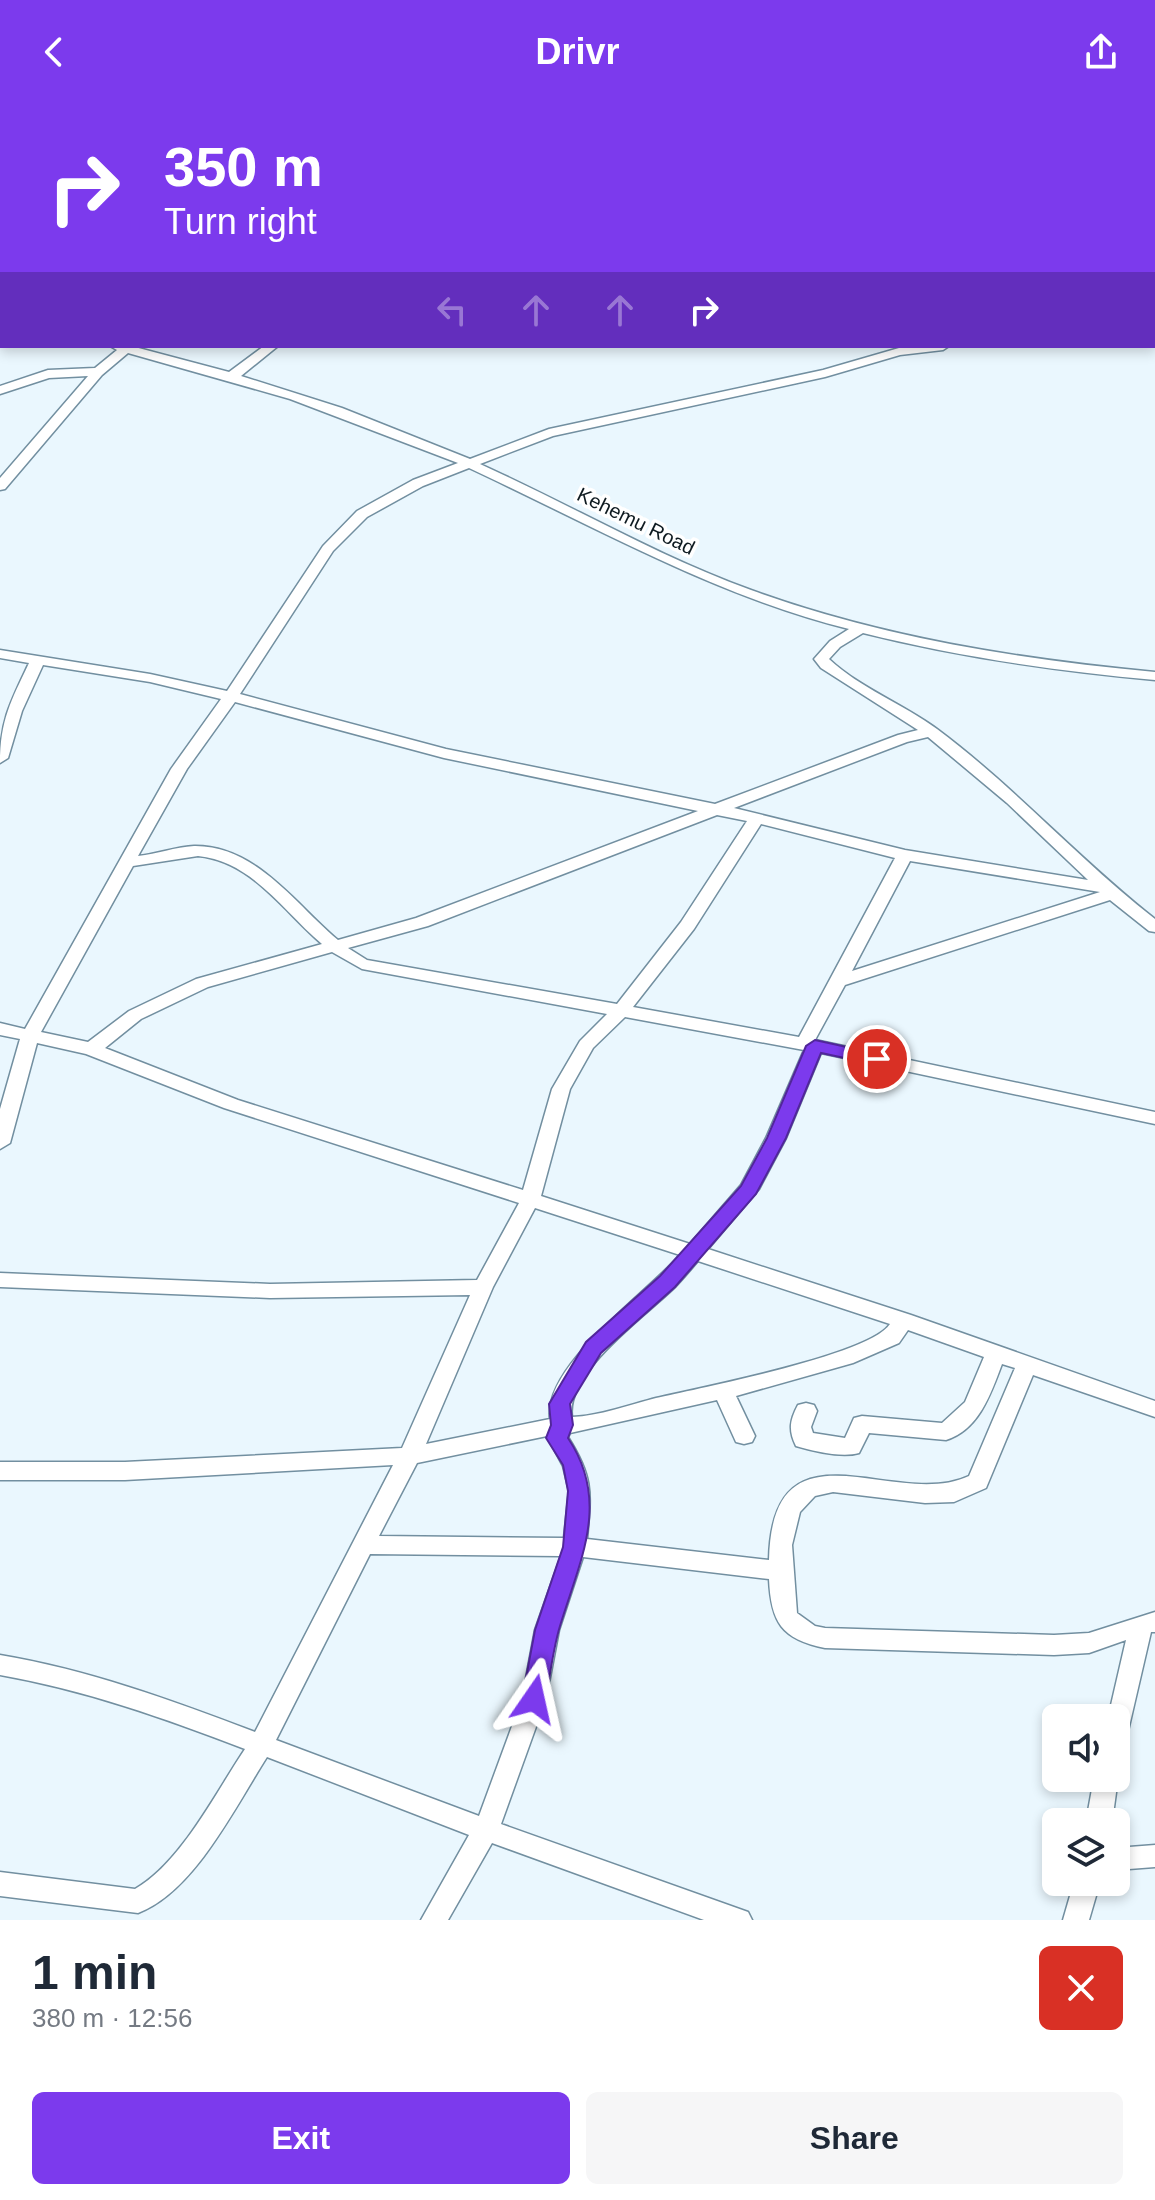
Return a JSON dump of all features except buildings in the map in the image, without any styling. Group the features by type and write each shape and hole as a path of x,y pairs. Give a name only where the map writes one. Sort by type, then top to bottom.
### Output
{"street":[{"path":"0,486 120,348"},
{"name":"Kehemu Road","path":"125,348 231,377 361,421 467,462 701,574 775,603 863,627 997,656 1155,676"},
{"path":"231,377 269,348"},
{"path":"0,1143 30,1035 179,769 343,531 387,498 467,462 553,432 812,376 899,352 928,348"},
{"path":"0,390 48,374 98,372"},
{"path":"863,627 835,644 821,659 833,671 931,732 1013,800 1108,890 1153,923"},
{"path":"0,654 150,678 229,699 281,708 503,767 757,818 905,855 1108,890"},
{"path":"0,758 14,711 38,660"},
{"path":"91,1049 135,1015 180,992 422,922 710,809 903,738 931,732"},
{"path":"0,1884 138,1901 147,1898 175,1872 196,1845 261,1745 410,1456 446,1381 483,1287 530,1200 561,1089 586,1045 622,1010 688,925 757,818"},
{"path":"128,861 192,850 235,861 290,901 332,948 362,964 809,1045 1155,1118"},
{"path":"434,1920 487,1828 534,1699 547,1630 575,1547 580,1491 573,1463 557,1438 562,1425 559,1404 593,1348 696,1251 749,1189 776,1138 809,1045 812,1023 838,981 905,855"},
{"path":"838,981 1108,890"},
{"path":"0,1029 91,1049 231,1104 696,1251 904,1320 1155,1409"},
{"path":"0,1280 270,1291 483,1287"},
{"path":"0,1471 125,1471 410,1456 562,1425 577,1425 723,1391 846,1357 892,1338 904,1320"},
{"path":"806,1411 800,1427 804,1440 851,1447 862,1424 946,1432 974,1407 996,1353"},
{"path":"1027,1364 978,1482 967,1491 942,1494 825,1481 797,1499 783,1522 780,1571 786,1618 809,1635 825,1638 1054,1645 1089,1643 1148,1624"},
{"path":"723,1391 744,1436"},
{"path":"363,1545 575,1547 780,1571"},
{"path":"1125,1704 1148,1624"},
{"path":"0,1665 110,1689 590,1869 739,1920"},
{"path":"1130,1858 1155,1856"},
{"path":"1076,1920 1083,1896"}],"route":[{"path":"534,1699 547,1630 575,1547 580,1491 573,1463 557,1438 562,1425 559,1404 593,1348 668,1282 749,1189 776,1138 815,1046 877,1059"}]}
